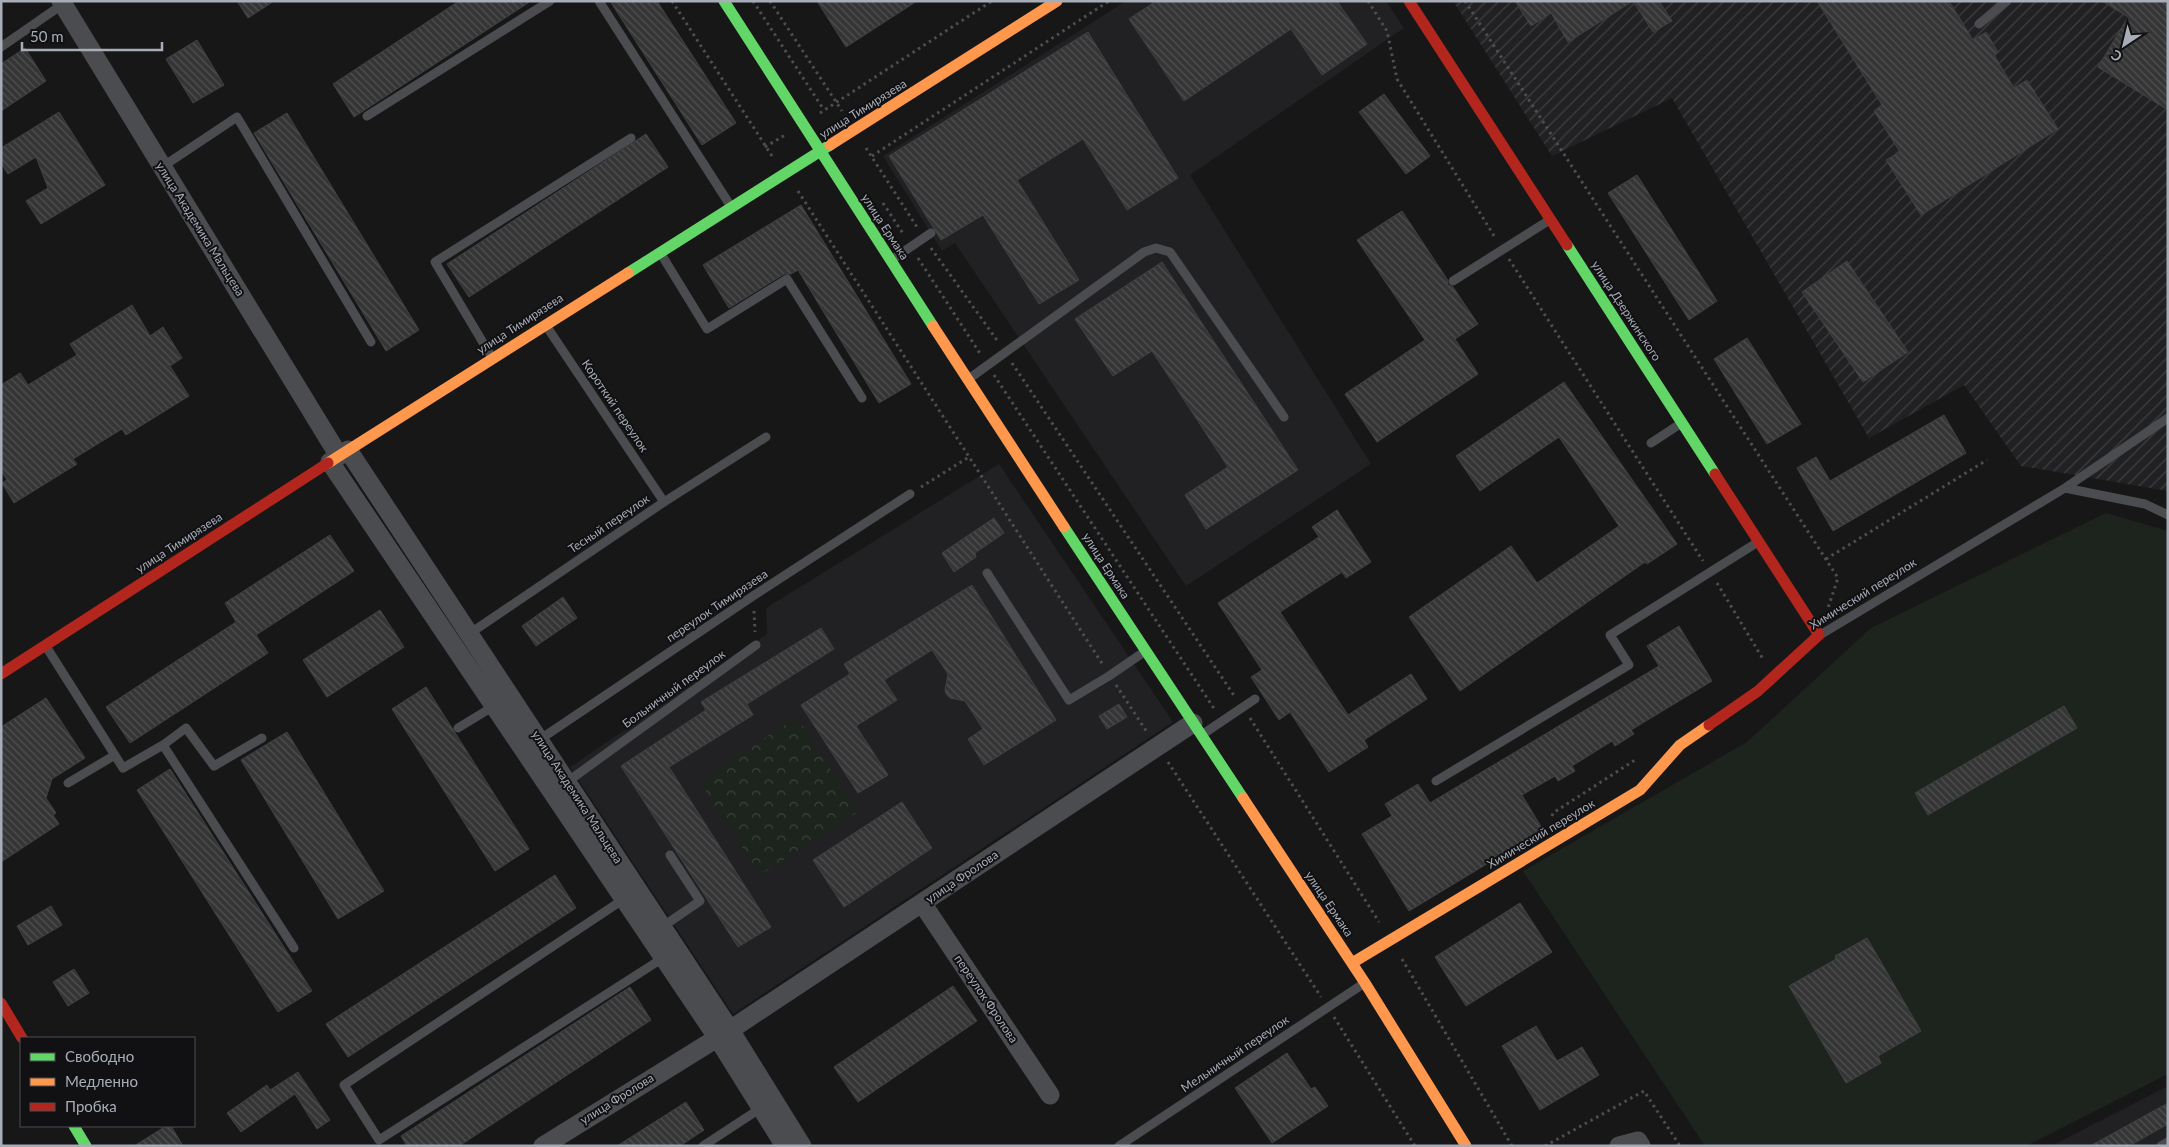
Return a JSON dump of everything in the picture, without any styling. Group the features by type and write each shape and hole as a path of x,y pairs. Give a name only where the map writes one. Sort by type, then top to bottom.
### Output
{"main road":[{"name":"улица Ермака","path":"724,1 967,379 1365,982 1466,1146"},
{"name":"улица Тимирязева","path":"1,674 730,206 854,131 1057,1"},
{"name":"улица Дзержинского","path":"1409,1 1819,635"},
{"name":"Химический переулок","path":"1352,963 1640,790 1680,745 1758,691 1819,635"},
{"path":"1,1003 21,1037"},
{"path":"75,1127 86,1146"}],"street":[{"name":"улица Академика Мальцева","path":"62,3 339,456 469,634 539,740 559,786 662,927 723,1033 802,1146"},
{"path":"339,456 494,706 559,786 624,899 662,958 723,1033 761,1108 785,1146"},
{"name":"улица Фролова","path":"543,1146 723,1033 922,904 1157,747 1197,729"},
{"name":"переулок Фролова","path":"922,904 1050,1095"},
{"path":"1619,1146 1638,1141 1641,1146"}],"lane":[{"path":"367,116 550,1"},
{"path":"599,1 730,206"},
{"path":"1978,24 2007,1"},
{"path":"1,47 62,3"},
{"path":"162,167 237,117 371,342"},
{"path":"492,359 435,262 631,138"},
{"path":"1453,281 1550,219"},
{"path":"890,260 927,236"},
{"path":"967,379 1144,252 1156,248 1170,252 1284,418"},
{"path":"660,252 707,329 787,279 862,398"},
{"name":"Короткий переулок","path":"545,324 664,502"},
{"name":"Химический переулок","path":"1819,635 2065,488 2168,418"},
{"path":"1651,443 1682,423"},
{"name":"Тесный переулок","path":"469,634 664,502 766,437"},
{"path":"2065,488 2145,504 2168,515"},
{"name":"переулок Тимирязева","path":"539,740 753,596 910,494"},
{"path":"1436,781 1629,666 1610,634 1758,541"},
{"path":"987,573 1069,700 1109,676 1145,651"},
{"name":"Больничный переулок","path":"559,786 756,645"},
{"path":"45,646 123,768 163,745 186,728 214,766 262,738"},
{"path":"1197,729 1255,699"},
{"path":"458,728 494,706"},
{"path":"163,745 294,948"},
{"path":"68,783 115,755"},
{"path":"662,927 700,900 670,855"},
{"path":"624,899 344,1085 379,1140 662,958"},
{"name":"Мельничный переулок","path":"1119,1146 1365,982"},
{"path":"703,1146 761,1108"},
{"path":"2161,1146 2168,1142"}],"path":[{"path":"672,1 765,147 803,198 1109,676 1327,1007 1415,1146"},
{"path":"753,1 824,110 992,1"},
{"path":"770,1 854,131 927,236 1242,707 1391,940 1512,1146"},
{"path":"872,156 1109,1"},
{"path":"1368,1 1387,31 1397,79 1503,249 1710,572 1767,666"},
{"path":"1465,1 1838,578 1819,635"},
{"path":"910,494 969,457"},
{"path":"1826,559 1987,460"},
{"path":"753,596 756,645"},
{"path":"1544,849 1553,813 1636,759"},
{"path":"1545,1146 1644,1091 1680,1146"}],"shaded area":[{"path":"1126,1 1386,1 1404,28 1190,175 1371,464 1186,586 955,243 942,251 883,156"},
{"path":"1453,1 2168,1 2168,491 2021,466 1964,385 1869,438 1672,98 1552,156"},
{"path":"999,464 1173,722 733,1014 570,767 767,634 766,608"},
{"path":"2168,1086 2168,1146 2051,1146"}],"green space":[{"path":"2106,513 2168,531 2168,1074 2026,1146 1705,1146 1523,871 1747,742 1871,628"},
{"path":"797,717 858,812 760,875 699,781"}],"building":[{"path":"237,1 274,1 248,18"},
{"path":"459,1 531,1 354,117 333,84"},
{"path":"610,1 657,1 736,123 702,145"},
{"path":"817,1 917,1 846,47"},
{"path":"1156,1 1337,1 1367,44 1322,75 1291,29 1184,101 1129,19"},
{"path":"1515,1 1633,1 1568,42 1551,13 1531,26"},
{"path":"1633,1 1659,1 1672,21 1653,32"},
{"path":"1817,1 1949,1 1973,40 1986,32 1998,52 1994,55 2014,88 2027,80 2058,129 1921,215 1886,160 1900,152 1874,111 1882,105"},
{"path":"2102,1 2168,1 2168,110 2098,67 2128,17"},
{"path":"1088,32 1178,178 1127,210 1083,139 1017,180 1079,280 1039,304 983,215 941,240 889,156"},
{"path":"197,40 224,85 193,103 166,59"},
{"path":"25,48 46,81 1,111 1,64"},
{"path":"1384,94 1430,156 1406,174 1359,112"},
{"path":"59,112 105,185 41,224 26,201 48,188 36,157 8,174 1,163 1,148"},
{"path":"287,113 419,330 386,351 254,133"},
{"path":"646,134 668,167 469,297 447,264"},
{"path":"1637,175 1717,301 1689,320 1608,193"},
{"path":"801,205 911,384 879,403 798,270 791,274 784,274 729,308 703,265"},
{"path":"1402,211 1447,279 1448,285 1453,287 1478,324 1455,339 1478,374 1377,442 1345,394 1425,340 1357,240"},
{"path":"1847,261 1908,352 1863,382 1802,292"},
{"path":"1162,262 1298,470 1206,529 1185,495 1228,467 1152,351 1113,376 1075,319"},
{"path":"132,305 150,336 163,327 182,358 170,366 189,396 126,435 122,429 73,459 77,464 14,503 2,483 7,480 1,471 1,385 20,373 28,385 77,355 70,344"},
{"path":"1747,338 1801,424 1767,444 1714,359"},
{"path":"1564,382 1677,544 1647,564 1645,562 1460,691 1409,617 1511,546 1537,583 1619,526 1559,437 1480,491 1456,456"},
{"path":"1944,415 1966,453 1833,531 1797,468 1816,457 1830,481"},
{"path":"1337,510 1371,562 1346,578 1342,572 1280,612 1348,715 1411,674 1427,699 1364,740 1368,747 1329,772 1290,712 1279,720 1251,677 1262,670 1218,603 1319,537 1312,527"},
{"path":"994,518 1004,533 975,553 976,557 954,572 942,553"},
{"path":"330,535 354,571 256,635 268,653 130,743 106,707 236,622 225,603"},
{"path":"972,585 1056,720 984,765 968,739 983,729 965,701 950,698 946,694 948,674 932,650 884,680 897,700 856,726 888,775 858,793 801,705 850,674 844,664"},
{"path":"563,597 577,618 536,646 522,626"},
{"path":"380,610 404,647 327,697 303,660"},
{"path":"1679,626 1712,681 1631,730 1634,734 1615,746 1612,741 1572,766 1575,771 1558,781 1555,776 1522,795 1543,830 1409,911 1362,834 1392,816 1385,804 1418,784 1430,803 1659,666 1647,646"},
{"path":"821,628 834,649 747,704 753,715 669,767 771,927 738,947 621,766 706,710 701,702"},
{"path":"426,687 529,849 495,871 392,709"},
{"path":"46,698 85,758 52,779 46,798 56,813 53,815 59,824 1,862 1,727"},
{"path":"1119,704 1127,717 1107,729 1099,716"},
{"path":"2064,706 2077,728 1928,815 1915,793"},
{"path":"287,732 384,891 338,919 241,760"},
{"path":"170,769 312,991 278,1012 137,790"},
{"path":"902,802 932,848 844,907 813,860"},
{"path":"555,875 576,908 348,1057 326,1024"},
{"path":"1520,903 1552,952 1466,1006 1435,957"},
{"path":"51,906 62,925 28,945 17,926"},
{"path":"1867,938 1921,1031 1878,1056 1881,1063 1846,1083 1789,986 1836,959 1835,956"},
{"path":"74,969 89,993 68,1006 53,982"},
{"path":"953,986 977,1021 858,1102 834,1067"},
{"path":"630,987 651,1020 459,1146 407,1146 401,1136"},
{"path":"1536,1026 1557,1061 1582,1047 1599,1075 1540,1110 1502,1046"},
{"path":"1287,1053 1311,1089 1315,1087 1328,1106 1272,1143 1235,1088"},
{"path":"298,1072 330,1120 317,1129 295,1094 241,1132 227,1113 267,1085 270,1090"},
{"path":"686,1102 704,1130 680,1146 617,1146"},
{"path":"2168,1103 2168,1124 2129,1146 2090,1146"},
{"path":"164,1127 172,1127 183,1146 134,1146"}],"traffic: fast":[{"path":"724,1 933,326"},
{"path":"628,273 830,145"},
{"path":"1567,245 1715,474"},
{"path":"1064,527 1243,798"},
{"path":"75,1127 86,1146"}],"traffic: slow":[{"path":"830,145 1057,1"},
{"path":"328,463 628,273"},
{"path":"933,326 1064,527"},
{"path":"1352,963 1640,790 1680,745 1709,725"},
{"path":"1243,798 1365,983 1466,1146"}],"traffic: jam":[{"path":"1409,1 1567,245"},
{"path":"1,674 328,463"},
{"path":"1709,725 1758,691 1819,635 1715,474"},
{"path":"1,1003 21,1037"}]}
